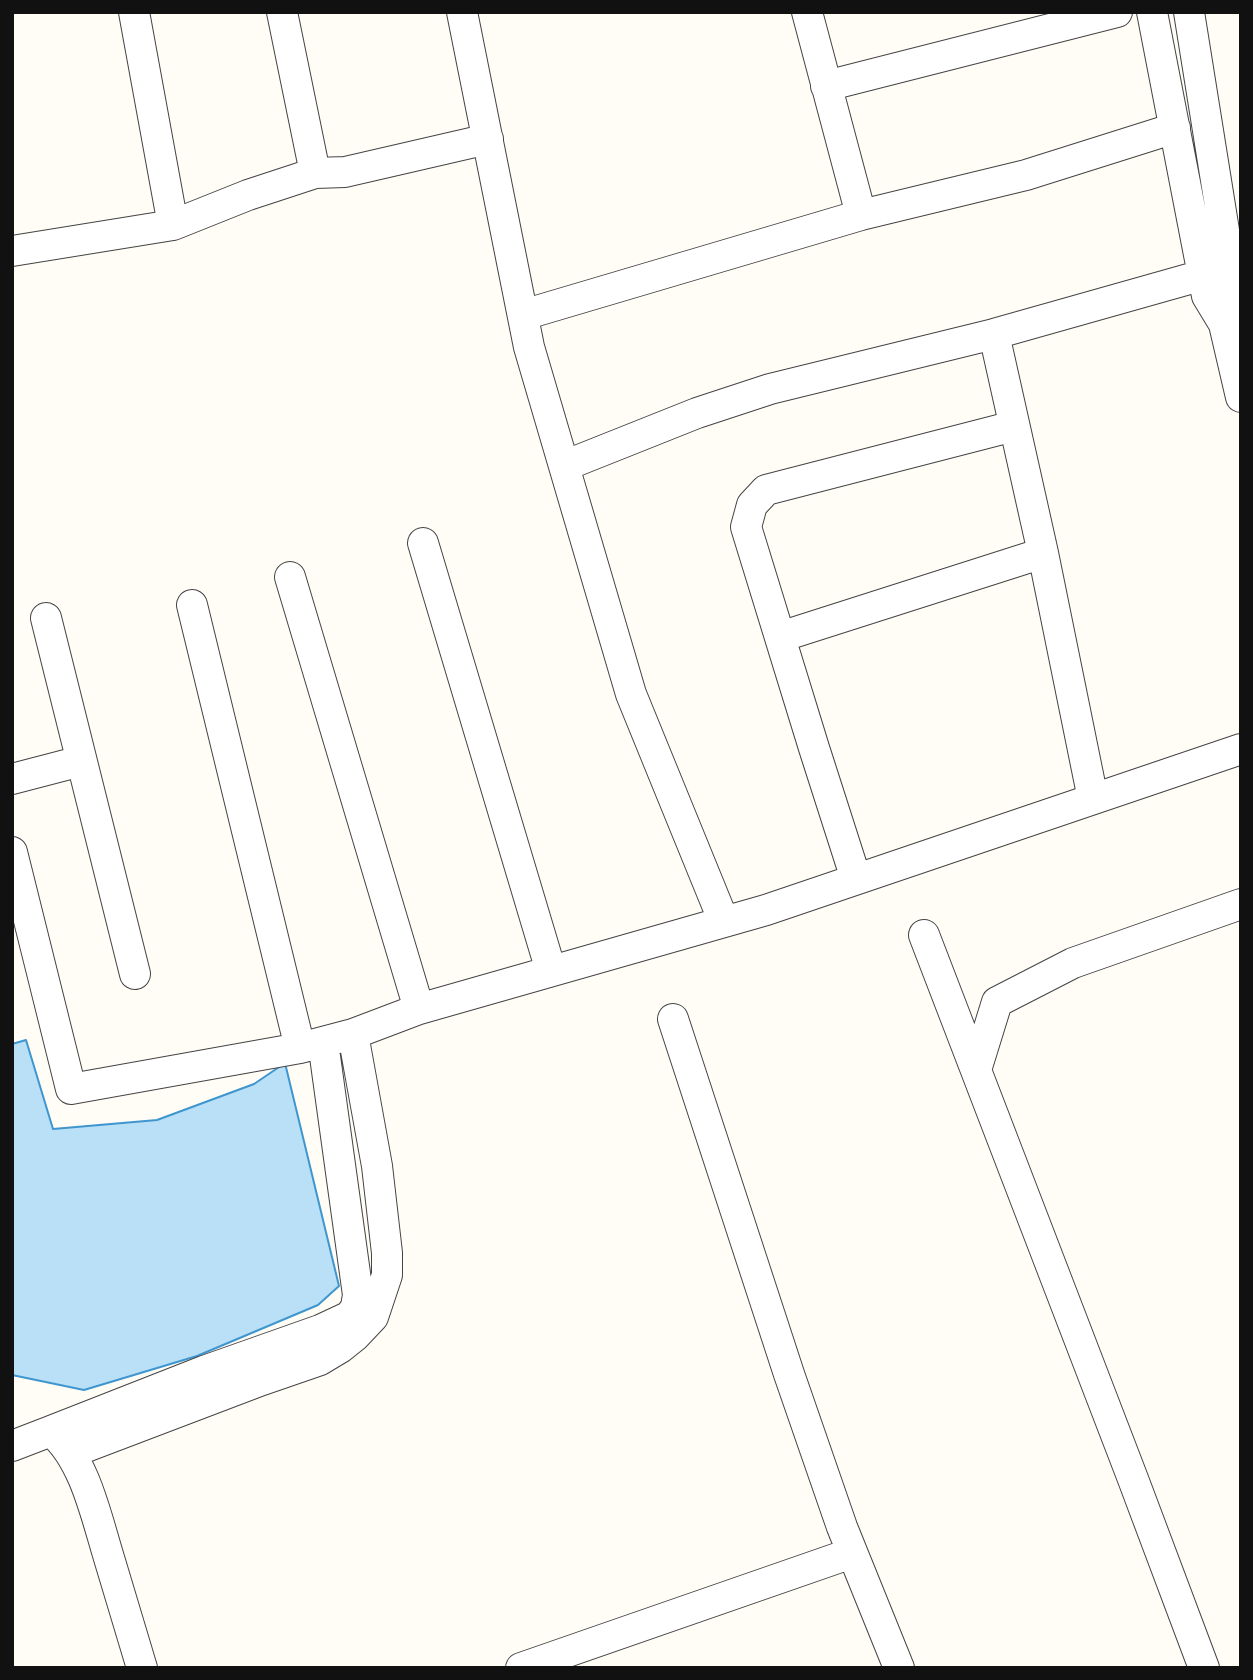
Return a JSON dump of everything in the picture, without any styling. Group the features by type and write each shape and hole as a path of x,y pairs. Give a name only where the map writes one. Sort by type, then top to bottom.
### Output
{"street":[{"path":"134,12 173,225"},
{"path":"282,12 315,173"},
{"path":"462,12 529,347 631,694 724,922"},
{"path":"807,12 860,215"},
{"path":"826,86 1117,12"},
{"path":"1152,12 1207,296 1224,324 1241,397"},
{"path":"1189,12 1234,293 1224,324"},
{"path":"523,314 860,215 1026,175 1175,128"},
{"path":"12,251 173,225 248,195 315,173 345,172 488,139"},
{"path":"564,466 696,413 770,389 994,334 1203,275"},
{"path":"994,334 1043,553 1093,799"},
{"path":"856,879 746,527 752,505 766,490 1014,426"},
{"path":"423,543 551,971"},
{"path":"780,637 1043,553"},
{"path":"290,577 419,1009"},
{"path":"12,1446 320,1329 350,1316 356,1307 358,1295 312,1045 192,606"},
{"path":"46,618 135,974"},
{"path":"12,852 71,1089 312,1045 353,1034 419,1009 766,910 1241,748"},
{"path":"12,779 81,761"},
{"path":"976,1070 997,1002 1073,964 1241,904"},
{"path":"924,935 1204,1668"},
{"path":"673,1019 789,1374 852,1553 899,1668"},
{"path":"71,1453 320,1360 355,1336 373,1317 387,1275 387,1253 377,1166 353,1034"},
{"path":"51,1430 71,1453 88,1489 142,1668"},
{"path":"522,1668 852,1553"}],"water":[{"path":"26,1040 53,1129 157,1120 254,1084 285,1063 339,1286 318,1305 197,1356 84,1390 12,1375 12,1044"}]}
